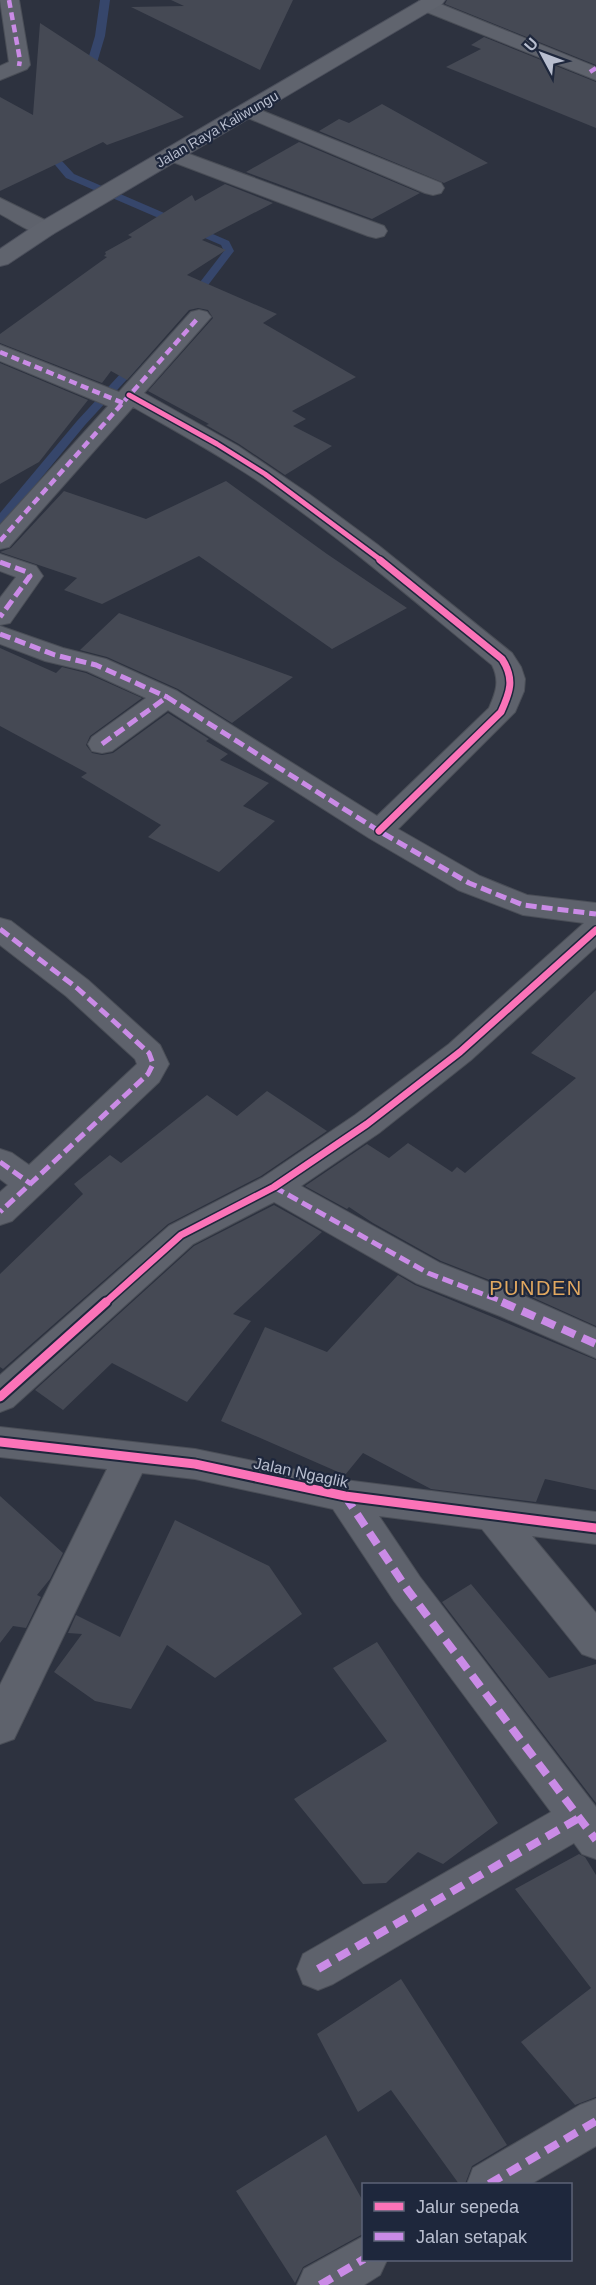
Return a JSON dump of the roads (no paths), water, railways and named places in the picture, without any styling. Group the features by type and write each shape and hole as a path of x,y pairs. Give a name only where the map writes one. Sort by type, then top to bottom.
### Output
{"main road":[{"name":"Jalan Raya Kaliwungu","path":"0,259 45,229 431,3"}],"street":[{"path":"9,0 20,60 10,70"},
{"path":"431,3 594,71"},
{"path":"248,111 433,188"},
{"path":"173,154 376,231"},
{"path":"0,205 45,229"},
{"path":"0,541 118,399 199,317"},
{"path":"0,352 118,399 227,450 296,496 357,542 502,659 512,673 512,687 501,712 379,831"},
{"path":"0,562 27,572 30,576 0,617"},
{"path":"0,634 55,655 96,665 167,697 379,831 469,883 524,905 596,914"},
{"path":"102,744 167,697"},
{"path":"0,929 77,988 149,1053 153,1064 148,1074 0,1212"},
{"path":"0,1397 181,1235 274,1187 367,1124 460,1052 596,930"},
{"path":"0,1162 31,1184"},
{"path":"274,1187 428,1273 512,1306 596,1344"},
{"name":"Jalan Ngaglik","path":"0,1442 195,1464 345,1496 596,1528"},
{"path":"0,1726 132,1456"},
{"path":"318,1969 588,1829 407,1589 345,1496"},
{"path":"491,1513 596,1642"},
{"path":"491,2183 596,2121"},
{"path":"320,2285 362,2260"}],"waterway":[{"path":"88,76 100,36 105,0"},
{"path":"58,145 56,160 70,176 225,243 229,251 192,299"},
{"path":"0,521 81,423 137,362"}],"district":[{"name":"PUNDEN","path":"536,1288"}]}
